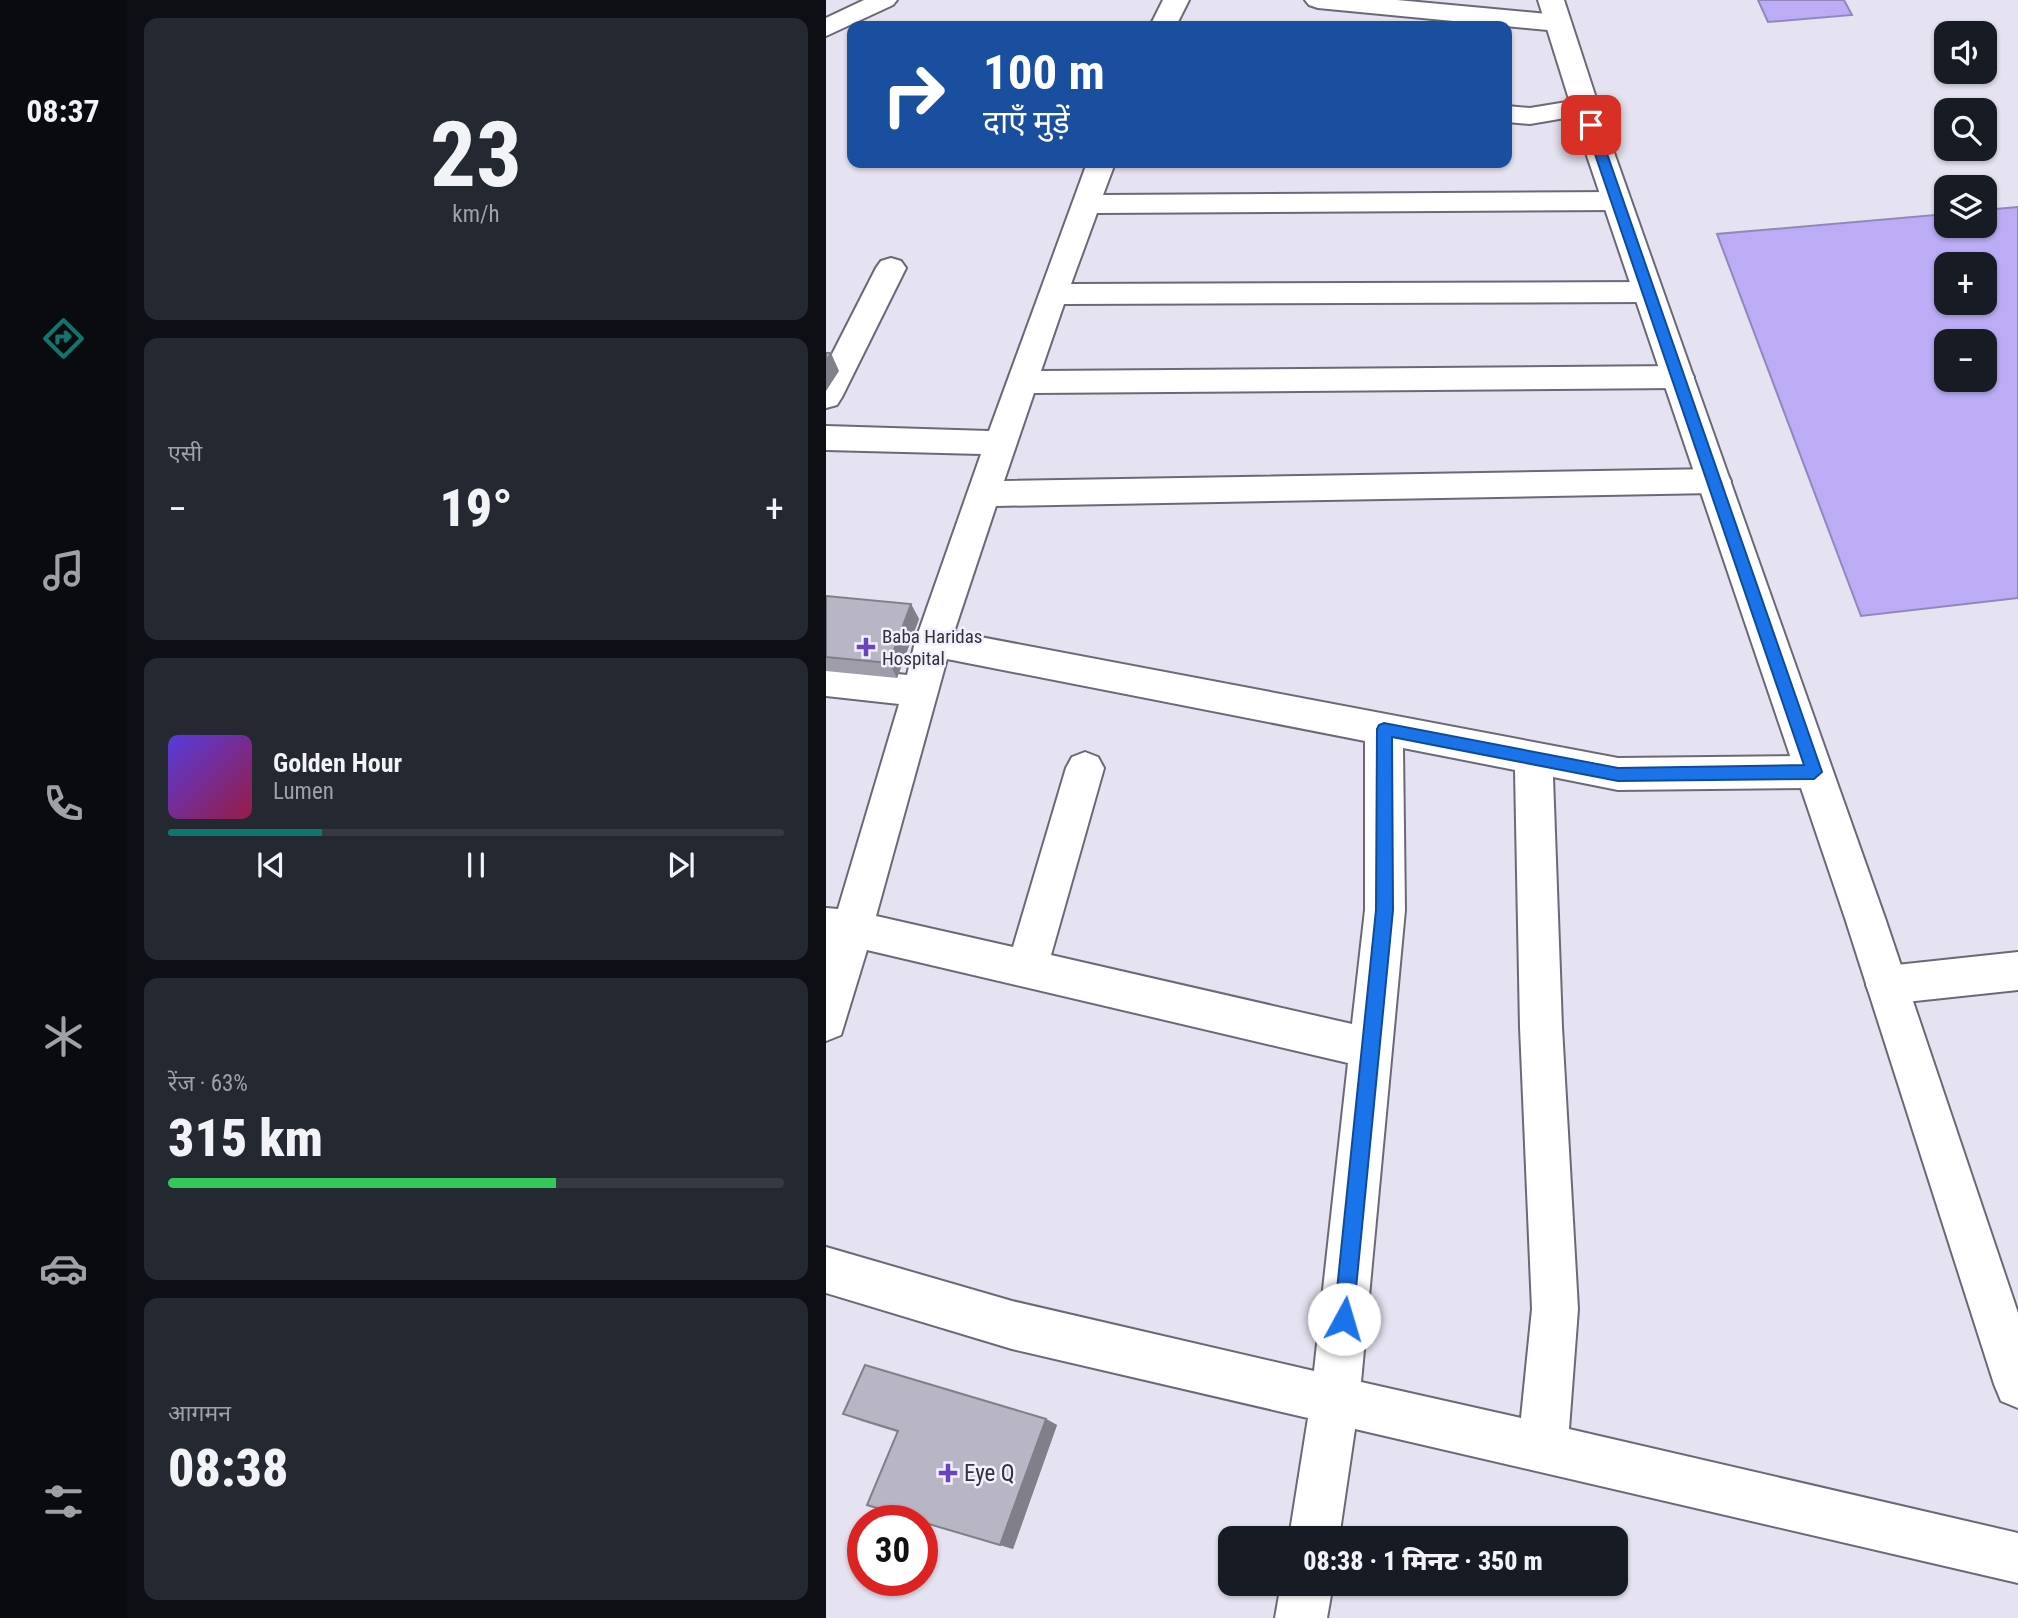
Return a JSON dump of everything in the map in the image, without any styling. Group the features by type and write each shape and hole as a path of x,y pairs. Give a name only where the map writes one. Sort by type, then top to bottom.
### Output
{"street":[{"path":"826,28 884,0"},
{"path":"1166,21 1176,0"},
{"path":"1318,0 1364,16 1555,12 1648,292 1887,985 2018,1384"},
{"path":"1512,114 1530,116 1585,107"},
{"path":"826,1021 839,927 921,691 933,642 1052,294 1099,168"},
{"path":"1086,204 1617,201"},
{"path":"826,397 891,268"},
{"path":"1052,294 1648,292"},
{"path":"1022,382 1678,377"},
{"path":"826,438 1001,443"},
{"path":"984,494 1714,481"},
{"path":"933,642 1618,774 1814,772"},
{"path":"826,681 921,691"},
{"path":"1316,1526 1335,1401 1385,910 1384,729"},
{"path":"1534,758 1541,1027 1555,1310 1543,1448"},
{"path":"1027,969 1085,768"},
{"path":"839,927 1371,1048"},
{"path":"1887,985 2018,971"},
{"path":"826,1270 1012,1325 2018,1558"},
{"path":"1301,1618 1305,1596"}],"shaded area":[{"path":"1758,0 1844,0 1852,15 1768,22"},
{"path":"2018,207 2018,598 1861,616 1717,234 1934,215 1934,238 1997,238 1997,209"}],"building":[{"path":"826,596 911,604 889,663 826,657"},
{"path":"865,1365 1046,1419 1000,1545 938,1526 938,1505 867,1505 898,1431 843,1414"}],"place":[{"name":"Baba Haridas Hospital","path":"866,647"},
{"name":"Eye Q","path":"948,1473"}],"route":[{"path":"1344,1319 1385,910 1384,729 1618,774 1814,772 1591,125"}]}
